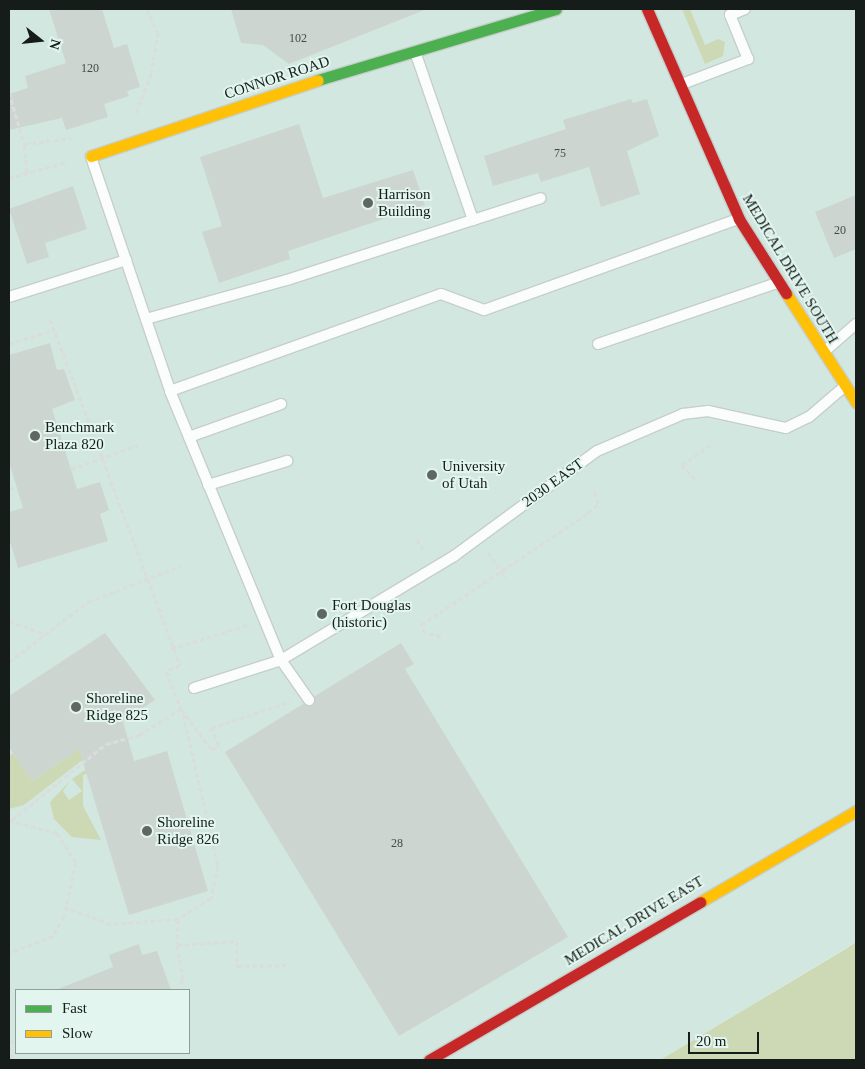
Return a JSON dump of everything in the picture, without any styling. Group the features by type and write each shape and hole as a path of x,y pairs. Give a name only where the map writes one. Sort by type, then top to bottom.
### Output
{"street":[{"name":"CONNOR ROAD","path":"91,156 415,50 556,9"},
{"name":"MEDICAL DRIVE SOUTH","path":"647,9 739,219 823,354 856,402"},
{"name":"MEDICAL DRIVE EAST","path":"430,1060 856,811"}],"lane":[{"path":"680,85 748,59 730,15 744,9"},
{"path":"415,50 473,220"},
{"path":"91,156 170,391 281,660 309,700"},
{"path":"146,319 287,280 541,198"},
{"path":"170,391 441,294 484,310 739,219"},
{"path":"9,297 126,260"},
{"path":"598,344 778,282"},
{"path":"823,354 856,324"},
{"name":"2030 EAST","path":"194,688 281,660 454,556 597,450 683,414 708,411 786,428 809,417 845,386"},
{"path":"189,437 281,404"},
{"path":"208,485 287,461"}],"path":[{"path":"135,116 151,74 158,34 147,9"},
{"path":"9,92 24,144 27,172"},
{"path":"24,144 79,137"},
{"path":"9,178 91,156"},
{"path":"50,319 102,457 144,578 171,649 180,665 166,671 181,709 218,866 211,898 178,919 111,924 67,908"},
{"path":"9,344 54,330"},
{"path":"695,479 682,465 712,444"},
{"path":"70,469 138,445"},
{"path":"9,489 16,487"},
{"path":"441,636 425,633 421,625 588,513 598,504 594,489"},
{"path":"417,539 424,552"},
{"path":"488,551 506,579"},
{"path":"9,662 88,602 144,578 181,566"},
{"path":"9,621 44,634"},
{"path":"171,649 247,625"},
{"path":"181,709 212,750 219,745 211,728 294,700"},
{"path":"10,820 106,744 139,735 181,709"},
{"path":"9,953 53,936 67,908 76,862 57,834 10,820"},
{"path":"178,919 176,945 183,980 180,984"},
{"path":"176,945 237,940 237,966 286,965"},
{"path":"9,1048 13,1060"}],"shaded area":[{"name":"University of Utah","path":"9,9 856,9 856,942 660,1060 9,1060"}],"green space":[{"path":"682,9 690,9 705,45 718,39 725,42 723,56 705,64"},
{"path":"85,745 85,758 24,805 9,809 9,756 13,753 32,781"},
{"path":"107,755 110,766 83,775 83,806 101,840 72,837 54,819 50,802 70,781 63,791 69,800 82,791 72,779"},
{"path":"856,942 856,1060 660,1060 847,948"}],"building":[{"path":"49,9 102,9 114,48 127,44 140,87 127,91 129,96 104,104 108,117 66,130 62,118 9,130 9,94 28,88 25,76 66,63"},
{"path":"231,9 427,9 289,64 263,45 241,43"},
{"path":"631,99 633,103 647,99 659,136 627,151 640,194 601,207 589,167 541,182 538,173 493,186 484,156 566,129 563,120"},
{"name":"Harrison Building","path":"299,124 323,198 413,170 425,205 288,251 290,259 219,283 202,232 222,226 200,157"},
{"path":"73,186 87,229 45,243 49,257 27,264 9,209"},
{"path":"856,195 856,249 834,258 815,212"},
{"name":"Benchmark Plaza 820","path":"50,343 57,370 64,369 75,400 52,409 77,489 100,482 109,510 100,514 108,541 18,568 9,538 9,512 23,508 9,462 9,355"},
{"path":"105,633 155,700 123,721 134,761 167,751 208,891 129,915 79,749 32,781 9,747 9,696"},
{"path":"401,643 414,664 405,669 568,937 399,1036 225,752 303,704 313,706 315,696"},
{"path":"139,944 142,955 157,951 171,989 58,989 113,967 109,955"}],"traffic: fast":[{"path":"318,80 556,9"}],"traffic: slow":[{"path":"91,156 318,80"},
{"path":"786,293 856,402"},
{"path":"700,902 856,811"}],"traffic: jam":[{"path":"647,9 739,219 786,293"},
{"path":"429,1060 700,902"}],"place":[{"name":"Harrison Building","path":"368,203"},
{"name":"Benchmark Plaza 820","path":"35,436"},
{"name":"University of Utah","path":"432,475"},
{"name":"Fort Douglas (historic)","path":"322,614"},
{"name":"Shoreline Ridge 825","path":"76,707"},
{"name":"Shoreline Ridge 826","path":"147,831"}]}
